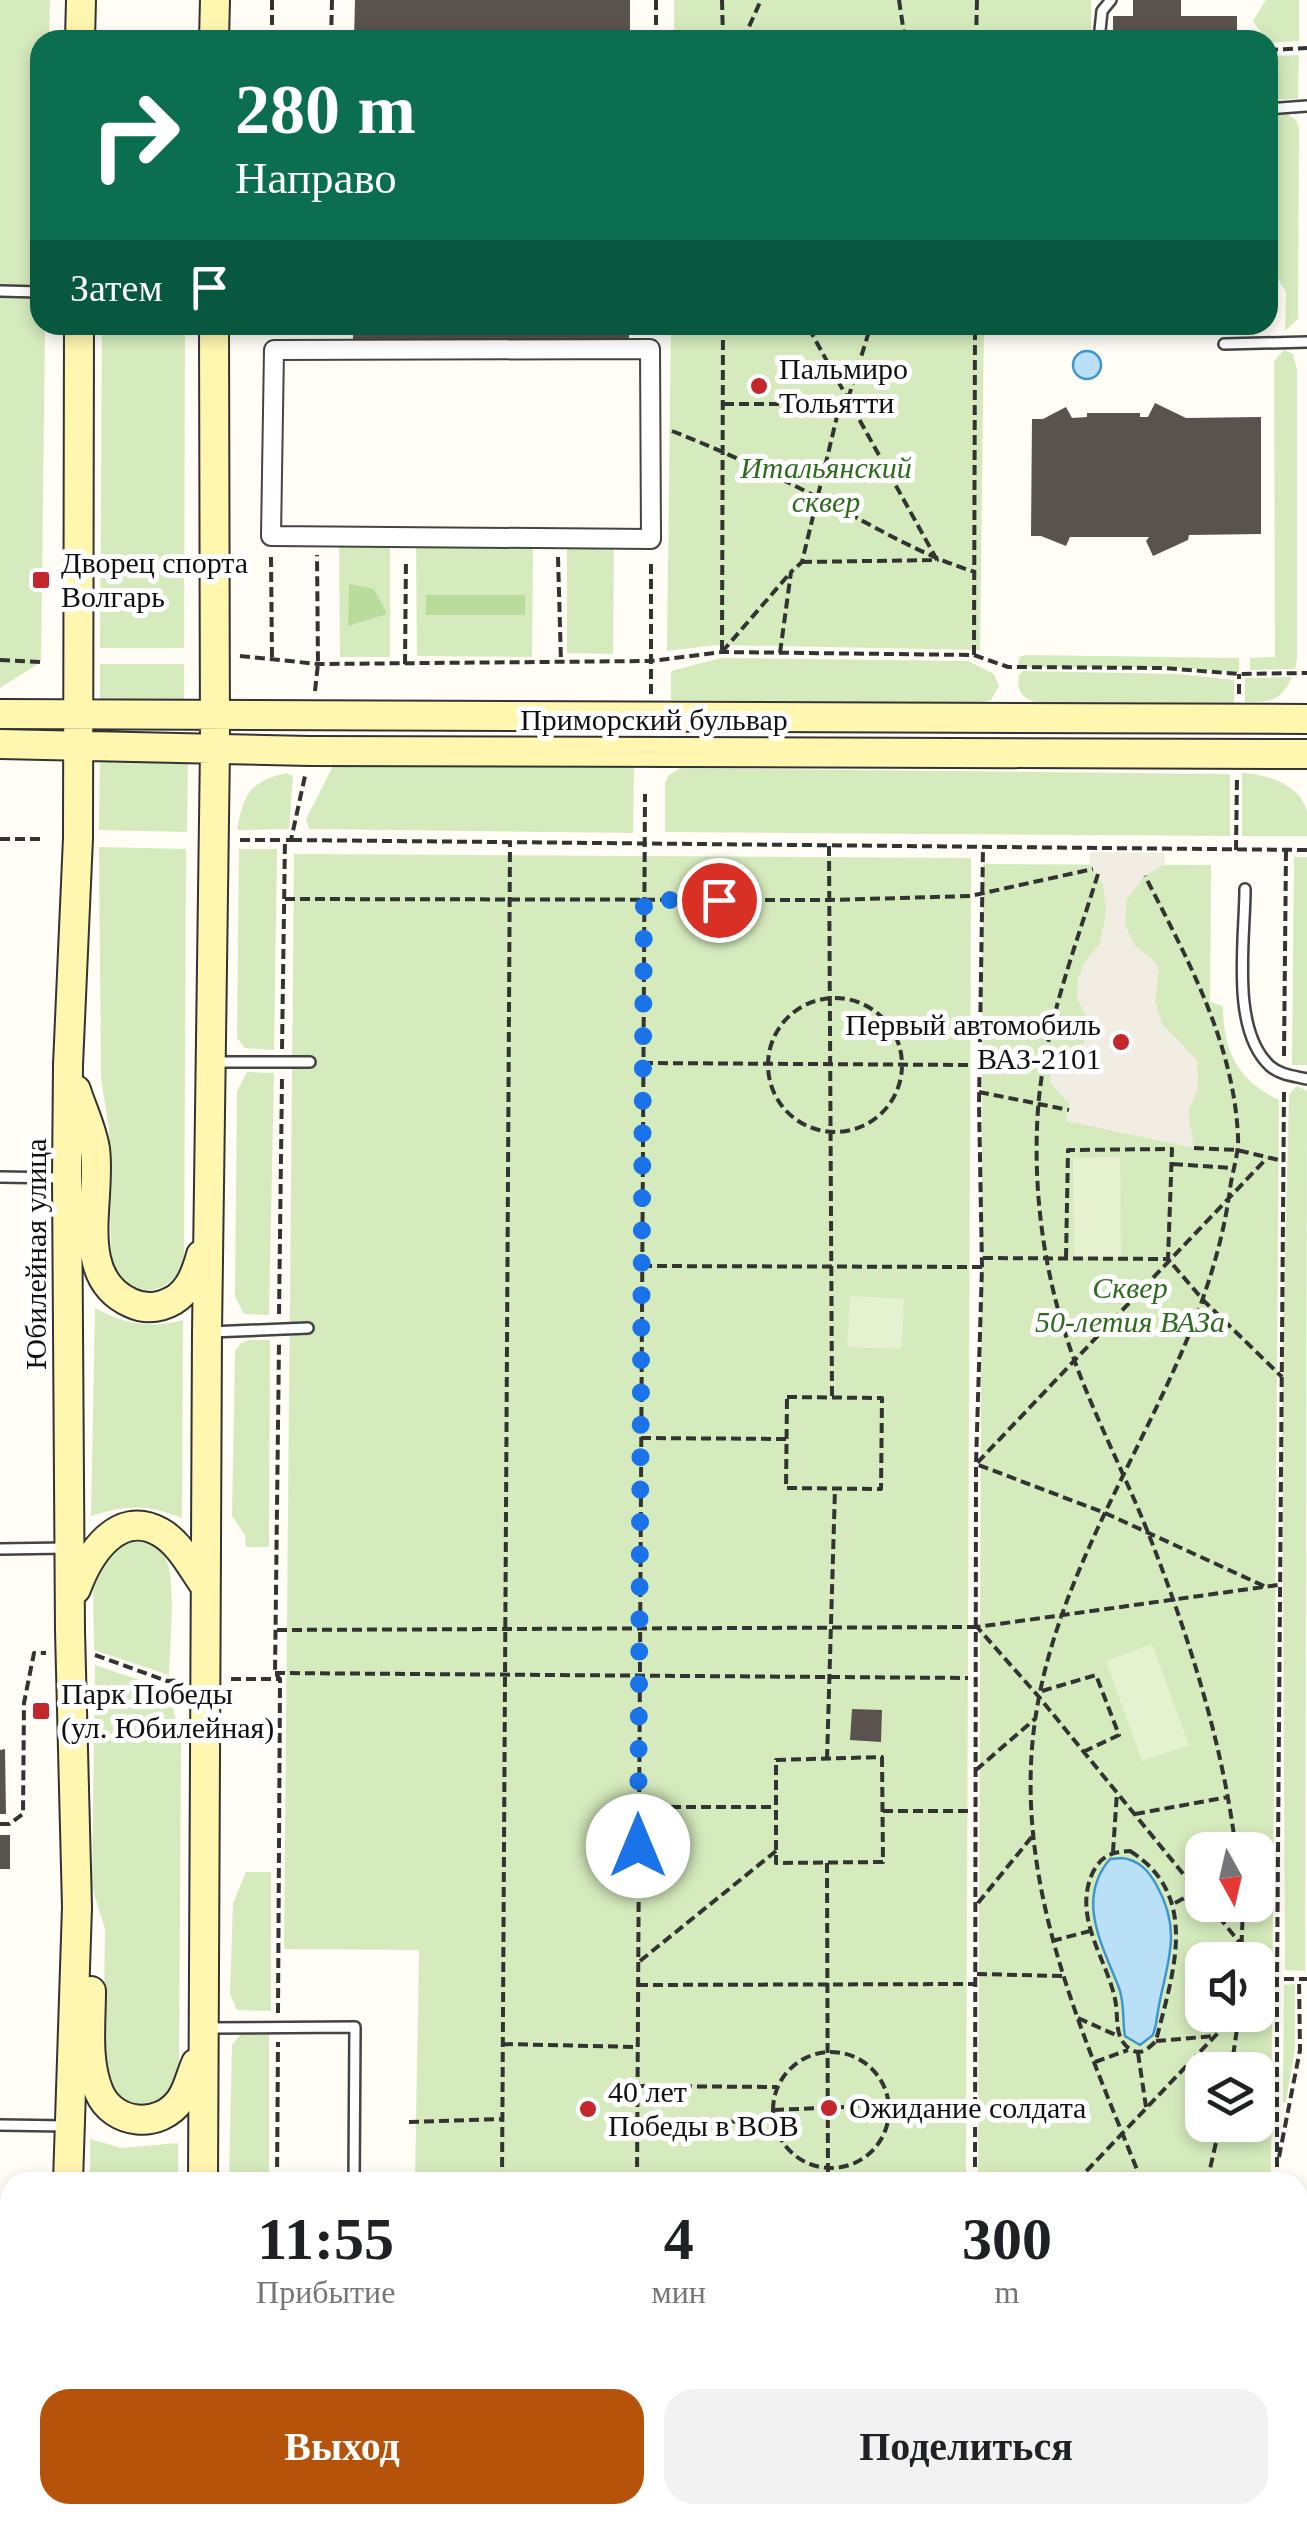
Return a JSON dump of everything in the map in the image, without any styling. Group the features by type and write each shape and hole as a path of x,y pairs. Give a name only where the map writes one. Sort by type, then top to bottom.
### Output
{"main road":[{"path":"80,0 80,30"},
{"path":"214,30 215,0"},
{"name":"Юбилейная улица","path":"68,2172 76,1907 67,1178 78,838 79,335"},
{"path":"203,2172 204,1679 215,747 214,335"},
{"path":"0,714 1307,719"},
{"name":"Приморский бульвар","path":"0,744 310,752 1307,754"},
{"path":"68,1065 95,1148 95,1262 104,1284 120,1298 138,1306 162,1307 185,1293 196,1271 208,1224"},
{"path":"71,1603 84,1565 98,1544 114,1532 132,1528 162,1533 205,1586"},
{"path":"76,1907 91,1956 93,2074 108,2108 121,2117 138,2120 165,2113 180,2100 202,2039"}],"street":[{"path":"274,350 650,350 651,539 270,536 274,350"}],"lane":[{"path":"1100,30 1102,12 1111,0"},
{"path":"1278,108 1307,106"},
{"path":"0,292 30,292"},
{"path":"1224,344 1307,342"},
{"path":"1245,889 1244,1021 1271,1067 1307,1079"},
{"path":"211,1062 310,1062"},
{"path":"0,1177 67,1178"},
{"path":"207,1332 308,1328"},
{"path":"0,1549 71,1548"},
{"path":"202,2039 278,2027 355,2028 354,2172"},
{"path":"0,2125 68,2126"}],"path":[{"path":"272,0 272,30"},
{"path":"332,0 332,30"},
{"path":"656,0 656,30"},
{"path":"722,0 723,30"},
{"path":"748,30 762,0"},
{"path":"898,0 903,30"},
{"path":"976,30 977,0"},
{"path":"1278,49 1307,48"},
{"path":"722,652 723,335"},
{"path":"812,335 937,560"},
{"path":"846,402 868,335"},
{"path":"974,655 975,335"},
{"path":"724,404 846,402"},
{"path":"722,652 802,562 840,404"},
{"path":"651,422 724,452 937,560 975,572"},
{"path":"270,536 272,658"},
{"path":"405,664 406,538"},
{"path":"557,538 560,662"},
{"path":"315,695 317,539"},
{"path":"651,539 651,716"},
{"path":"802,562 937,560"},
{"path":"780,653 791,572"},
{"path":"236,655 318,664 651,661 722,652 974,655 1008,667 1164,668 1239,674 1307,672"},
{"path":"0,660 41,662"},
{"path":"1238,704 1239,674"},
{"path":"1236,850 1237,772"},
{"path":"277,2172 276,1630 285,899 288,840 306,774"},
{"path":"636,2172 645,794"},
{"path":"0,838 44,838"},
{"path":"237,840 1307,850"},
{"path":"502,2172 510,842"},
{"path":"830,846 832,1398"},
{"path":"974,2172 982,848"},
{"path":"1274,1942 1286,850"},
{"path":"285,899 830,900 982,895 1093,869"},
{"path":"1098,874 1052,1026 1038,1104 1037,1179 1046,1258 1074,1360 1148,1533 1209,1708 1234,1832"},
{"path":"1138,2172 1052,1941 1034,1833 1031,1779 1040,1694 1064,1613 1104,1512 1204,1300 1237,1150 1229,1072 1212,1018 1146,876"},
{"path":"830,998 861,1004 886,1022 898,1042 902,1065 900,1083 892,1100 875,1119 858,1128 831,1132 802,1124 786,1112 774,1094 767,1064 778,1030 794,1012 830,998"},
{"path":"643,1062 969,1066"},
{"path":"979,1092 1069,1110"},
{"path":"1194,1148 1237,1150 1285,1161"},
{"path":"1066,1258 1068,1150 1172,1149 1168,1259 1282,1377"},
{"path":"976,1464 1267,1158"},
{"path":"1172,1164 1233,1168"},
{"path":"982,1258 1168,1259"},
{"path":"642,1266 982,1266"},
{"path":"787,1397 832,1398 882,1398 881,1489 786,1488 787,1397"},
{"path":"641,1438 787,1439"},
{"path":"976,1464 1104,1512 1264,1586"},
{"path":"827,1758 835,1489"},
{"path":"276,1630 977,1628 1279,1584"},
{"path":"977,1628 1040,1694 1185,1876"},
{"path":"0,1824 9,1824 23,1814 24,1703 34,1653 92,1654 167,1681 505,1672 968,1678"},
{"path":"1040,1694 1096,1675 1120,1735 1084,1752"},
{"path":"976,1770 1036,1718"},
{"path":"882,1757 882,1862 776,1863 776,1807 776,1760 882,1757"},
{"path":"1113,1852 1116,1792"},
{"path":"1135,1814 1229,1797"},
{"path":"639,1807 776,1807"},
{"path":"882,1811 968,1811"},
{"path":"976,1906 1034,1833"},
{"path":"638,1963 776,1851"},
{"path":"1078,2018 1118,2036 1138,2052 1146,2051 1156,2041 1178,1947 1174,1904 1150,1863 1130,1851 1113,1852 1101,1858 1087,1888 1090,1931 1115,2000 1118,2036"},
{"path":"827,1863 828,2172"},
{"path":"1174,1904 1185,1898"},
{"path":"1223,1922 1239,1942"},
{"path":"1052,1941 1090,1931"},
{"path":"976,1974 1062,1976"},
{"path":"1275,1979 1307,1979"},
{"path":"1277,2168 1300,2050 1299,1979"},
{"path":"638,1985 976,1984"},
{"path":"1085,2172 1219,2032"},
{"path":"1274,2032 1277,2172"},
{"path":"1156,2041 1215,2036"},
{"path":"503,2044 638,2046"},
{"path":"1095,2062 1130,2049"},
{"path":"828,2052 844,2053 866,2064 881,2081 889,2105 883,2135 870,2152 847,2166 828,2168 796,2157 778,2135 773,2110 777,2087 794,2064 828,2052"},
{"path":"1138,2052 1146,2107"},
{"path":"637,2086 777,2087"},
{"path":"773,2110 889,2105"},
{"path":"408,2122 502,2120"},
{"path":"637,2123 774,2122"},
{"path":"1209,2172 1216,2142"}],"green space":[{"path":"0,0 50,0 49,30 30,30 30,335 45,335 41,662 0,688"},
{"path":"674,0 1091,0 1091,30 674,30"},
{"path":"1266,0 1299,0 1299,41 1278,42 1278,30 1259,30 1253,21"},
{"path":"1299,55 1298,99 1278,100 1278,56"},
{"path":"1278,113 1286,113 1299,127 1298,319 1285,331 1286,292 1278,279"},
{"path":"102,335 185,335 184,648 100,648"},
{"name":"Итальянский сквер","path":"671,335 984,335 980,650 716,645 667,651"},
{"path":"1284,350 1293,354 1297,369 1297,659 1295,669 1250,670 1250,658 1275,657 1274,361"},
{"path":"567,545 614,546 613,654 567,653"},
{"path":"339,546 390,546 390,657 340,657"},
{"path":"416,546 533,546 532,657 417,656"},
{"path":"349,584 374,589 387,614 348,626"},
{"path":"426,595 525,595 525,615 426,615"},
{"path":"1019,657 1239,658 1239,672 1167,667 1018,667"},
{"path":"721,658 968,661 994,674 999,686 991,700 980,703 671,700 671,671"},
{"path":"100,664 184,664 184,704 100,704"},
{"path":"1023,671 1180,674 1234,680 1234,703 1037,703 1019,690 1019,675"},
{"path":"1292,677 1274,699 1245,702 1245,678"},
{"path":"100,753 188,754 187,832 99,830"},
{"path":"334,764 634,767 633,833 309,829 306,819"},
{"path":"680,768 1230,774 1230,836 665,832 665,783"},
{"path":"286,773 293,776 289,829 237,830 250,791"},
{"path":"1242,773 1272,778 1298,794 1307,812 1307,836 1242,836"},
{"path":"99,847 186,849 184,1264 167,1284 147,1291 127,1284 111,1264 109,1129 101,1079"},
{"path":"239,849 277,849 274,1050 245,1048 237,1038"},
{"path":"294,854 971,858 966,2172 415,2172 419,1950 284,1949"},
{"path":"1294,857 1307,857 1307,1065 1292,1065"},
{"name":"Сквер 50-летия ВАЗа","path":"983,864 1211,865 1210,1002 1223,1006 1226,1036 1235,1062 1265,1092 1279,1100 1274,1832 1185,1832 1185,1922 1273,1922 1273,1942 1185,1942 1185,2032 1272,2032 1272,2052 1185,2052 1185,2142 1271,2142 1271,2172 978,2172"},
{"path":"247,1072 274,1073 269,1315 244,1314 235,1297 237,1091"},
{"path":"1297,1086 1307,1091 1305,1971 1285,1970 1282,1377 1289,1094"},
{"path":"1120,1157 1121,1257 1074,1257 1073,1158"},
{"path":"850,1296 904,1299 902,1349 847,1347"},
{"path":"95,1308 138,1323 183,1320 182,1518 137,1508 91,1516"},
{"path":"249,1340 270,1340 269,1547 246,1547 245,1535 232,1516 235,1351"},
{"path":"128,1541 157,1548 168,1565 172,1595 169,1675 94,1650 93,1582 110,1547"},
{"path":"1152,1644 1189,1745 1142,1761 1106,1661"},
{"path":"95,1665 169,1690 181,1742 179,2074 174,2090 155,2107 121,2107 103,2068 105,1929 92,1887"},
{"path":"246,1872 271,1872 271,2011 237,2010 230,1994 233,1903"},
{"path":"1295,1984 1295,2049 1283,2103 1284,1985"},
{"path":"269,2034 269,2172 229,2172 232,2045 240,2035"},
{"path":"90,2139 122,2148 178,2143 178,2172 90,2172"}],"shaded area":[{"path":"1090,852 1165,853 1165,864 1145,876 1127,899 1125,924 1134,945 1154,961 1159,971 1155,1001 1162,1024 1197,1060 1198,1088 1188,1111 1194,1148 1066,1121 1069,1104 1050,1082 1051,1067 1078,1052 1088,1036 1087,1017 1077,999 1078,978 1100,943 1106,912 1103,885 1089,864"}],"water":[{"path":"1087,351 1097,355 1101,365 1097,375 1087,379 1077,375 1073,365 1077,355"},
{"path":"1122,1858 1138,1864 1151,1876 1170,1922 1170,1955 1156,2024 1153,2035 1140,2045 1125,2036 1121,1994 1100,1940 1093,1907 1100,1875 1110,1859"}],"building":[{"path":"355,0 630,0 630,30 354,30"},
{"path":"1133,0 1181,0 1181,16 1237,16 1237,30 1113,30 1113,16 1133,16"},
{"path":"353,335 629,335 629,342 353,341"},
{"path":"1155,403 1186,418 1261,417 1261,534 1189,535 1188,540 1153,556 1146,541 1149,537 1070,537 1066,546 1031,536 1032,419 1043,419 1066,407 1072,418 1087,417 1087,413 1140,413 1140,417 1148,417"},
{"path":"852,1709 882,1710 881,1742 850,1740"},
{"path":"5,1749 6,1814 0,1814 0,1750"},
{"path":"0,1835 10,1835 10,1869 0,1869"}],"place":[{"name":"Пальмиро Тольятти","path":"759,386"},
{"name":"Дворец спорта Волгарь","path":"41,580"},
{"name":"Первый автомобиль ВАЗ-2101","path":"1121,1042"},
{"name":"Парк Победы (ул. Юбилейная)","path":"41,1711"},
{"name":"Ожидание солдата","path":"829,2108"},
{"name":"40 лет Победы в ВОВ","path":"588,2109"}],"route":[{"path":"638,1846 644,900 719,900"}]}
